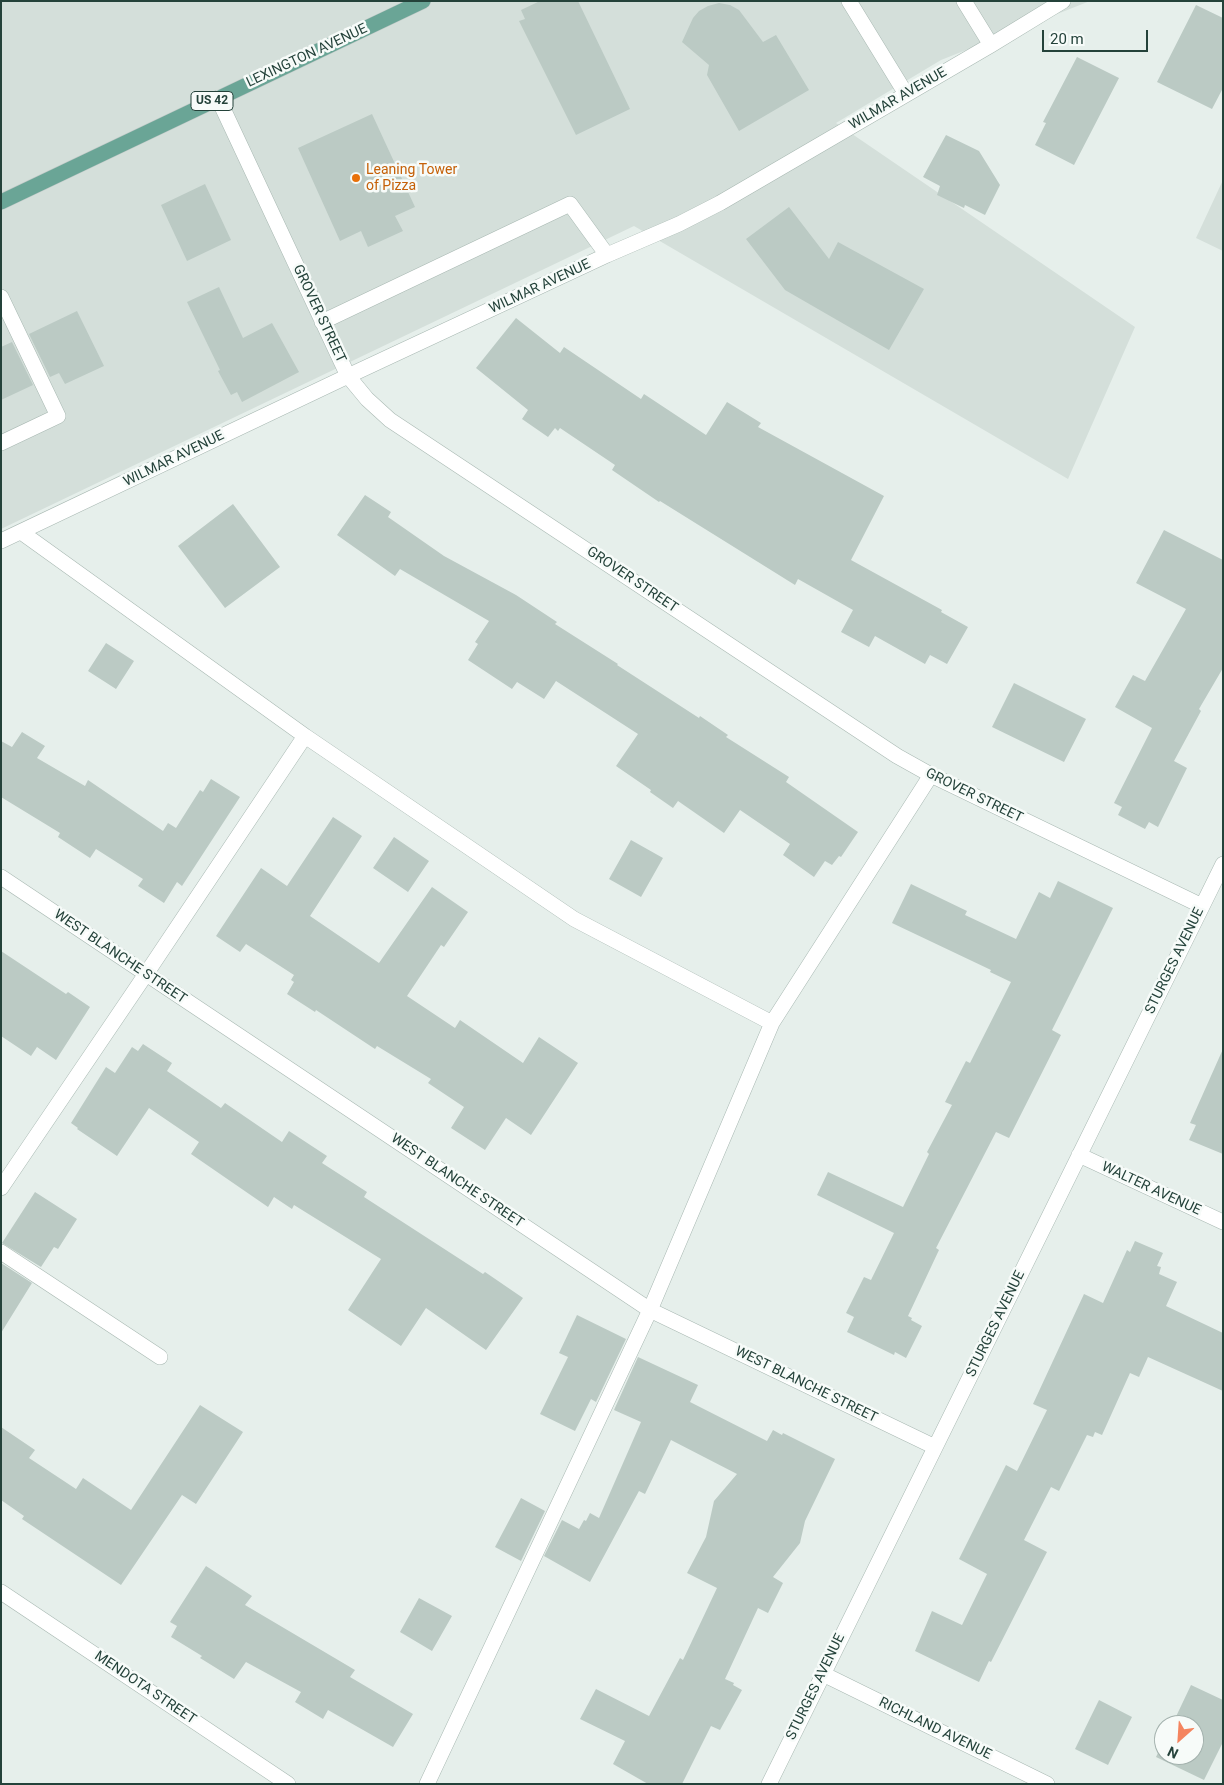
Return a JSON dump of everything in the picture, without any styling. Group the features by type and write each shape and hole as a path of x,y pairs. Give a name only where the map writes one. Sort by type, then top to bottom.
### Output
{"main road":[{"name":"LEXINGTON AVENUE","path":"1,202 422,1"}],"street":[{"path":"848,1 906,94"},
{"path":"964,1 991,45"},
{"name":"WILMAR AVENUE","path":"1,541 348,376 607,255 679,224 720,203 1063,1"},
{"name":"GROVER STREET","path":"218,98 348,376 367,400 390,420 897,756 931,775 1202,906"},
{"path":"322,322 570,204 607,255"},
{"path":"1,297 58,416 1,443"},
{"path":"22,532 305,736 574,919 772,1023"},
{"path":"1,1188 305,736"},
{"path":"427,1784 650,1310 772,1023 931,775"},
{"name":"STURGES AVENUE","path":"768,1784 1223,864"},
{"name":"WEST BLANCHE STREET","path":"1,877 650,1310 935,1447"},
{"name":"WALTER AVENUE","path":"1079,1155 1223,1222"},
{"path":"1,1252 160,1357"},
{"name":"MENDOTA STREET","path":"1,1592 288,1784"},
{"name":"RICHLAND AVENUE","path":"823,1674 1047,1784"}],"shaded area":[{"path":"1,1 1090,1 941,60 836,123 1135,327 1068,479 634,226 1,529"},
{"path":"1223,180 1223,251 1196,238"}],"building":[{"path":"540,1 578,1 630,109 576,135 519,21 525,19 521,10"},
{"path":"719,3 730,5 739,10 763,42 776,35 809,90 739,131 707,75 709,65 682,42 693,18 699,11"},
{"path":"1196,5 1223,18 1223,88 1212,109 1157,82"},
{"path":"1077,57 1119,78 1074,165 1035,145 1046,123 1043,122"},
{"name":"Leaning Tower of Pizza","path":"372,114 415,207 395,216 403,231 368,247 361,231 340,241 298,148"},
{"path":"946,135 979,151 1000,185 985,215 965,205 964,208 937,195 940,186 923,177"},
{"path":"205,184 231,240 187,261 161,205"},
{"path":"789,207 829,259 838,242 924,289 889,350 785,290 746,239"},
{"path":"219,287 243,338 272,323 299,372 242,402 237,392 231,395 187,302"},
{"path":"77,311 104,366 65,384 59,373 50,377 29,334"},
{"path":"516,318 560,353 564,347 641,399 644,394 706,435 727,402 761,423 758,427 884,496 851,560 942,610 941,612 968,627 947,664 930,655 925,664 875,636 869,647 841,632 853,610 798,579 795,585 659,502 612,470 615,465 560,428 558,431 555,428 548,437 522,419 528,410 476,368"},
{"path":"12,342 33,385 1,400 1,347"},
{"path":"365,495 391,512 388,517 444,556 516,595 557,622 555,624 699,718 700,716 728,735 726,737 789,777 786,782 858,832 841,857 839,856 832,865 825,861 814,877 783,855 790,844 740,810 724,833 678,801 673,808 616,766 638,734 556,681 544,699 517,682 512,689 468,660 478,644 475,642 489,621 400,569 395,576 337,535"},
{"path":"233,504 280,567 225,608 178,546"},
{"path":"1164,530 1223,560 1223,668 1199,709 1201,711 1174,761 1187,768 1158,827 1149,822 1145,829 1118,815 1122,807 1114,803 1152,728 1115,707 1133,675 1145,681 1186,609 1136,583"},
{"path":"106,643 134,661 116,689 88,671"},
{"path":"1014,683 1086,719 1064,762 992,727"},
{"path":"22,732 45,746 37,758 85,786 88,780 163,831 168,823 176,828 200,790 203,792 211,779 240,797 182,886 177,882 164,903 138,886 143,879 96,849 90,858 58,837 60,833 1,797 1,741 12,747"},
{"path":"333,817 362,836 310,916 379,963 432,887 468,912 444,947 441,945 407,996 455,1028 460,1020 523,1063 539,1037 578,1063 531,1135 506,1118 485,1150 451,1128 464,1107 428,1083 431,1079 377,1046 375,1049 316,1010 315,1012 287,994 294,982 291,980 294,975 246,944 240,952 216,936 261,868 287,886"},
{"path":"394,837 429,861 408,892 373,868"},
{"path":"631,840 663,858 641,897 609,879"},
{"path":"1058,881 1113,908 1052,1030 1061,1035 1009,1138 996,1132 936,1248 939,1250 908,1316 912,1318 911,1320 922,1326 906,1358 895,1352 894,1355 847,1332 854,1317 846,1313 864,1277 871,1280 894,1233 817,1195 828,1172 903,1207 929,1154 927,1152 952,1105 945,1102 966,1061 970,1063 1011,982 990,972 991,970 892,923 911,884 967,911 965,915 1016,939 1039,892 1050,898"},
{"path":"1,951 66,994 68,992 90,1007 56,1060 37,1047 31,1056 1,1036"},
{"path":"143,1044 172,1063 167,1071 221,1108 225,1103 282,1142 289,1131 327,1156 322,1163 367,1192 364,1197 483,1274 485,1272 523,1298 486,1350 426,1308 401,1346 348,1310 381,1259 294,1205 292,1209 274,1197 268,1207 191,1154 199,1142 149,1108 117,1156 77,1129 71,1123 106,1067 115,1073 132,1047 138,1051"},
{"path":"1223,1049 1223,1154 1189,1140 1196,1125 1190,1123"},
{"path":"35,1192 77,1219 58,1249 54,1247 41,1267 2,1243"},
{"path":"1135,1241 1163,1253 1157,1266 1161,1267 1159,1274 1177,1282 1166,1306 1223,1333 1223,1391 1148,1357 1139,1377 1130,1373 1102,1435 1095,1432 1093,1437 1087,1435 1059,1491 1051,1487 1024,1540 1047,1552 979,1682 915,1651 932,1611 962,1625 987,1574 959,1559 1006,1465 1017,1471 1047,1410 1033,1404 1084,1294 1103,1303 1127,1250 1130,1252"},
{"path":"1,1263 32,1283 1,1333"},
{"path":"577,1315 626,1339 596,1402 591,1399 575,1431 540,1414 568,1357 559,1353"},
{"path":"638,1357 698,1385 690,1402 767,1441 773,1430 782,1435 783,1433 835,1459 805,1521 800,1543 773,1577 783,1583 768,1613 758,1608 725,1679 734,1683 733,1685 742,1690 720,1730 711,1726 682,1784 648,1784 613,1764 625,1741 580,1719 596,1689 649,1716 680,1658 683,1660 717,1588 687,1573 706,1537 714,1501 737,1474 671,1440 645,1494 639,1491 590,1582 544,1556 562,1520 579,1529 590,1513 599,1518 641,1422 614,1410"},
{"path":"200,1405 243,1432 196,1504 182,1495 121,1585 22,1519 24,1516 1,1500 1,1427 35,1450 29,1458 76,1489 83,1478 131,1510"},
{"path":"521,1498 545,1511 521,1561 495,1547"},
{"path":"206,1566 252,1596 245,1605 355,1670 350,1677 413,1714 393,1747 328,1710 323,1719 295,1702 301,1692 246,1662 234,1679 171,1637 177,1626 170,1622"},
{"path":"419,1598 452,1616 432,1651 400,1632"},
{"path":"1191,1685 1223,1700 1223,1742 1204,1780 1173,1765 1204,1765 1204,1715 1177,1715"},
{"path":"1099,1700 1132,1717 1108,1765 1075,1749"}],"place":[{"name":"Leaning Tower of Pizza","path":"356,178"}]}
